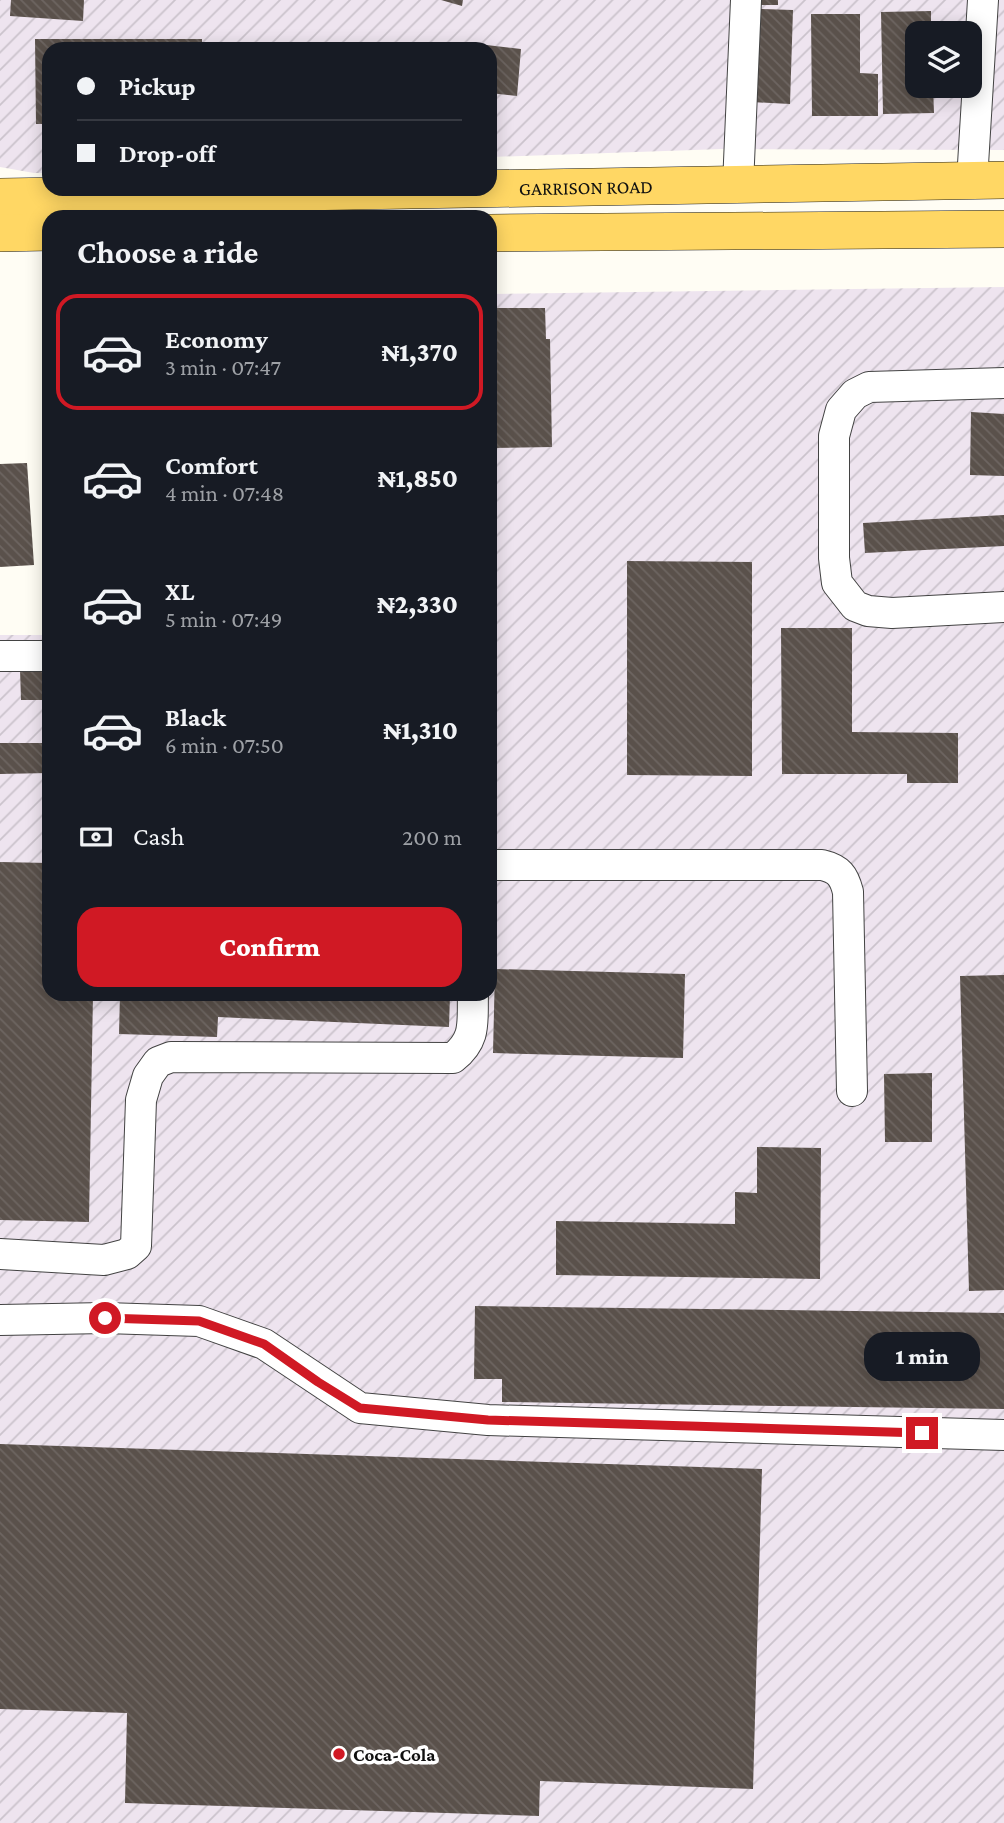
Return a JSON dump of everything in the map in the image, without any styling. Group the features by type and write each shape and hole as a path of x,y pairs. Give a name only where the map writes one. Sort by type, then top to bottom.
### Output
{"main road":[{"name":"GARRISON ROAD","path":"497,189 988,180"},
{"name":"GARRISON ROAD","path":"2,196 42,195"},
{"path":"497,233 1004,229"},
{"path":"0,233 42,232"},
{"path":"0,247 42,232"}],"lane":[{"path":"738,185 746,0"},
{"path":"983,0 988,180"},
{"path":"1004,383 869,387 855,394 841,410 834,436 834,558 837,583 855,606 868,611 892,613 1004,607"},
{"path":"0,656 42,656"},
{"path":"497,865 808,865 835,868 845,877 848,892 852,1091"},
{"path":"0,1254 104,1260 127,1254 136,1246 141,1100 148,1076 158,1062 171,1057 453,1058 465,1048 471,1036 473,1001"},
{"path":"0,1320 105,1318 199,1321 264,1344 360,1408 488,1420 1004,1435"}],"shaded area":[{"path":"0,0 1004,0 1004,150 722,149 497,157 497,42 42,42 42,173 0,167"},
{"path":"1004,287 1004,1823 0,1823 0,635 42,635 42,1001 497,1001 497,294"}],"building":[{"path":"11,0 84,0 83,21 10,16"},
{"path":"441,0 463,0 462,6"},
{"path":"756,0 778,0 778,5 756,5"},
{"path":"760,9 793,10 790,104 752,102"},
{"path":"931,11 931,21 905,21 905,98 933,98 934,113 883,114 881,12"},
{"path":"811,14 860,14 860,73 878,74 878,116 812,116"},
{"path":"35,39 202,39 202,42 42,42 42,124 36,124"},
{"path":"497,46 521,49 517,96 497,94"},
{"path":"497,308 545,308 546,339 550,339 552,447 497,448"},
{"path":"971,412 1004,414 1004,476 970,475"},
{"path":"27,463 34,565 0,567 0,464"},
{"path":"1004,515 1004,546 865,553 863,523"},
{"path":"627,561 752,562 752,776 627,775"},
{"path":"781,628 852,628 852,732 958,733 958,783 907,783 907,774 782,774"},
{"path":"20,669 42,669 42,700 21,700"},
{"path":"0,743 42,743 42,773 0,774"},
{"path":"0,862 42,863 42,1001 93,1001 89,1222 0,1220"},
{"path":"497,969 685,974 683,1058 493,1053"},
{"path":"1004,975 1004,1290 969,1291 960,976"},
{"path":"120,1001 450,1001 449,1027 218,1017 217,1037 119,1034"},
{"path":"932,1073 932,1142 885,1142 884,1074"},
{"path":"757,1147 821,1148 820,1279 556,1275 556,1221 735,1224 735,1192 757,1193"},
{"path":"475,1306 1004,1313 1004,1409 502,1402 502,1379 474,1379"},
{"path":"0,1444 762,1469 753,1789 540,1781 539,1816 125,1803 127,1713 0,1709"}],"place":[{"name":"Coca-Cola","path":"339,1754"}],"route":[{"path":"105,1318 199,1321 264,1344 360,1408 488,1420 922,1433"}]}
